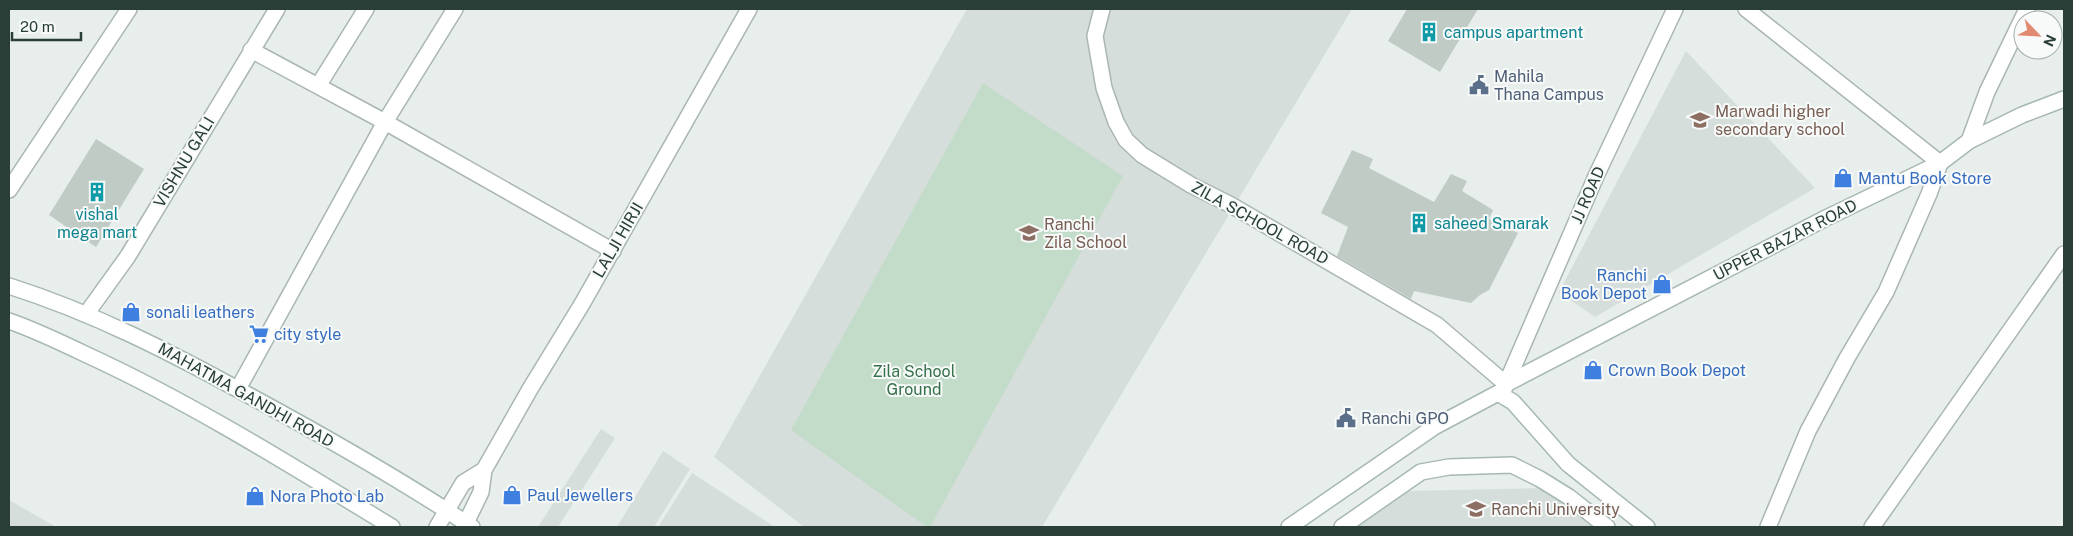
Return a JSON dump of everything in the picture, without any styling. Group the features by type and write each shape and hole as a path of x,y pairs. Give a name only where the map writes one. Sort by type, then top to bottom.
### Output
{"street":[{"path":"9,190 129,9"},
{"name":"VISHNU GALI","path":"87,313 128,256 277,9"},
{"path":"318,86 366,9"},
{"path":"238,389 385,122 454,9"},
{"name":"LALJI HIRJI","path":"468,526 481,492 484,470 613,251 749,9"},
{"name":"ZILA SCHOOL ROAD","path":"1102,9 1095,36 1104,88 1116,122 1126,140 1142,155 1191,184 1231,204 1438,325 1504,390 1568,464 1647,527"},
{"name":"JJ ROAD","path":"1504,390 1597,174 1675,9"},
{"path":"1746,9 1940,163 1929,194 1886,292 1847,358 1808,431 1768,527"},
{"path":"1969,141 1987,92 2027,9"},
{"path":"251,50 385,122 613,251"},
{"name":"UPPER BAZAR ROAD","path":"1289,527 1404,447 1466,409 1826,218 1940,163 1969,141 2022,115 2064,99"},
{"path":"1872,527 2064,254"},
{"name":"MAHATMA GANDHI ROAD","path":"9,286 87,313 168,351 318,432 468,526"},
{"path":"9,321 120,370 168,395 256,445 392,527"},
{"path":"1342,527 1421,472 1449,467 1512,464 1569,497 1608,527"},
{"name":"LALJI HIRJI","path":"437,527 463,483 484,470"}],"shaded area":[{"name":"Ranchi Zila School","path":"967,9 1352,9 1042,527 804,527 714,457"},
{"name":"Marwadi higher secondary school","path":"1686,51 1815,188 1595,317 1559,292"},
{"path":"601,429 615,438 558,527 538,527"},
{"path":"663,451 690,469 654,527 617,527"},
{"path":"692,473 775,527 658,527"},
{"name":"Ranchi University","path":"1544,488 1594,527 1355,527 1406,491"},
{"path":"9,500 56,527 9,527"}],"green space":[{"name":"Zila School Ground","path":"983,83 1123,176 930,527 927,527 791,430"}],"building":[{"name":"campus apartment","path":"1407,9 1478,9 1440,72 1388,41"},
{"name":"vishal mega mart","path":"96,139 144,169 96,247 49,215"},
{"name":"saheed Smarak","path":"1352,150 1373,159 1369,168 1434,202 1451,174 1467,181 1462,191 1493,210 1489,219 1518,233 1489,290 1471,303 1414,291 1411,299 1337,256 1348,227 1321,213"}],"place":[{"name":"campus apartment","path":"1429,32"},
{"name":"Mahila Thana Campus","path":"1479,85"},
{"name":"Marwadi higher secondary school","path":"1700,120"},
{"name":"Mantu Book Store","path":"1843,178"},
{"name":"vishal mega mart","path":"97,192"},
{"name":"saheed Smarak","path":"1419,223"},
{"name":"Ranchi Zila School","path":"1029,233"},
{"name":"Ranchi Book Depot","path":"1662,284"},
{"name":"sonali leathers","path":"131,312"},
{"name":"city style","path":"259,334"},
{"name":"Crown Book Depot","path":"1593,370"},
{"name":"Ranchi GPO","path":"1346,418"},
{"name":"Paul Jewellers","path":"512,495"},
{"name":"Nora Photo Lab","path":"255,496"},
{"name":"Ranchi University","path":"1476,509"}]}
